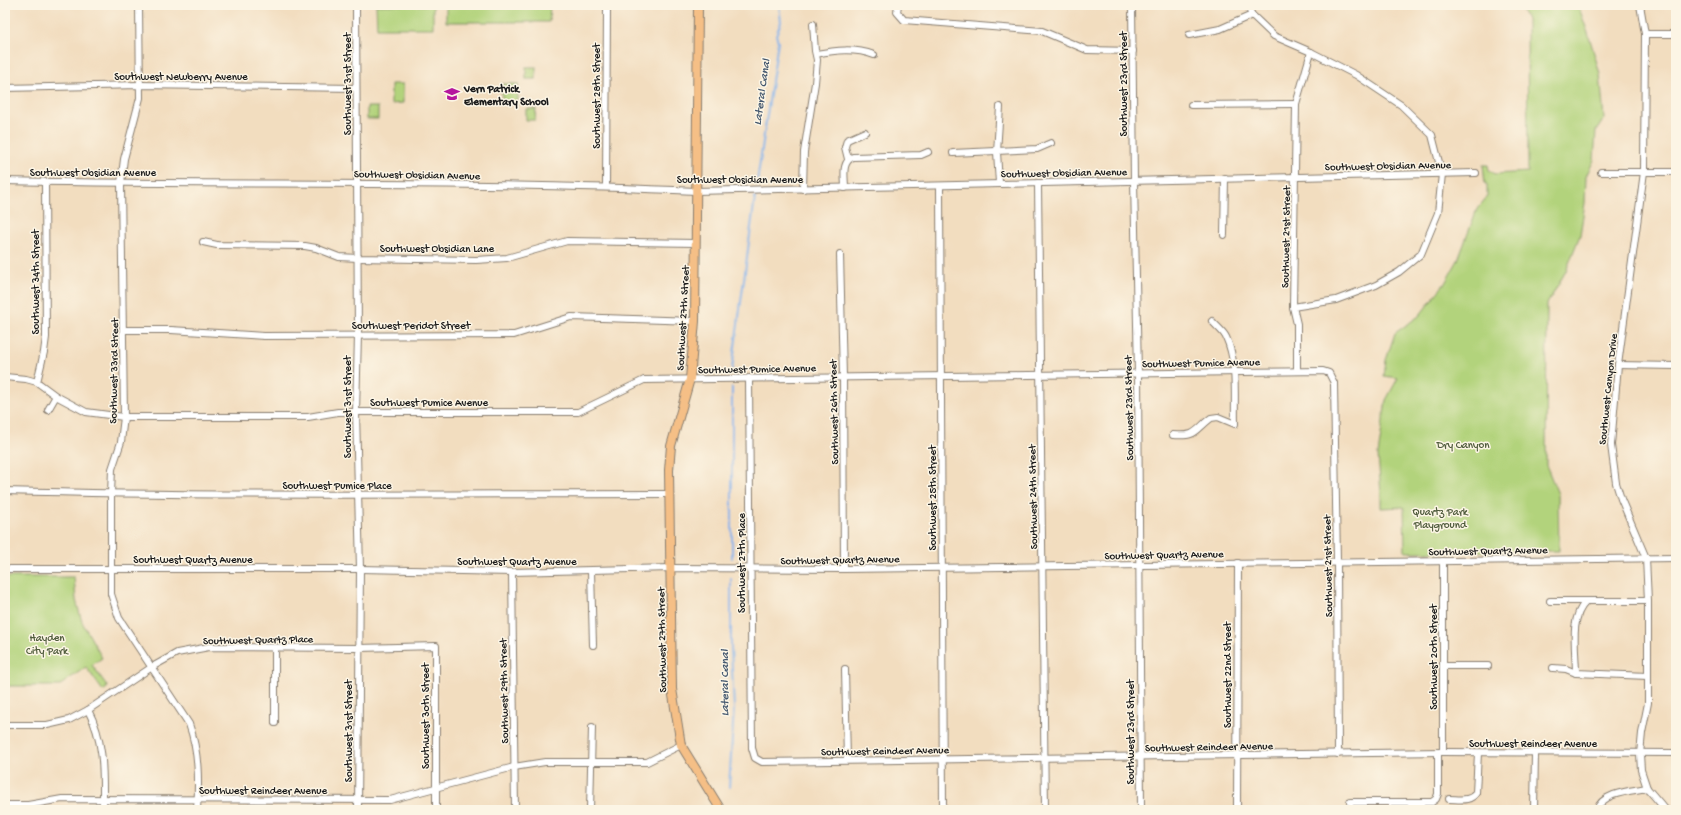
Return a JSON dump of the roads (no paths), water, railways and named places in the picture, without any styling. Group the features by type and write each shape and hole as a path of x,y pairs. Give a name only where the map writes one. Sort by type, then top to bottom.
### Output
{"main road":[{"name":"Southwest 27th Street","path":"698,5 695,321 690,379 670,446 672,689 681,745 721,810"}],"street":[{"name":"Southwest 33rd Street","path":"139,5 140,86 138,108 124,159 121,183 124,417 121,442 112,469 111,594 119,618 189,724 198,756 197,810"},
{"name":"Southwest 31st Street","path":"356,5 358,258 356,412 360,569 358,810"},
{"name":"Southwest 28th Street","path":"606,187 607,5"},
{"path":"898,5 898,12 904,20 1042,31 1087,50 1133,51"},
{"name":"Southwest 23rd Street","path":"1132,5 1138,373 1141,810"},
{"path":"1247,5 1252,15 1274,36 1311,52 1356,76 1402,105 1432,135 1442,174 1438,213 1421,254 1399,272 1376,285 1336,300 1293,307"},
{"name":"Southwest Canyon Drive","path":"1640,5 1645,34 1644,172 1618,365 1612,426 1612,462 1621,499 1646,558 1648,601 1648,703 1642,733 1640,754 1641,770 1647,788 1666,810"},
{"path":"1189,35 1220,29 1252,15"},
{"path":"803,189 804,152 815,83 817,60 813,24"},
{"path":"1645,34 1676,34"},
{"path":"816,54 849,50 864,51 874,55"},
{"name":"Southwest 21st Street","path":"1297,371 1297,324 1293,307 1296,104 1311,52"},
{"name":"Southwest Newberry Avenue","path":"5,88 140,86 356,88"},
{"path":"1191,105 1296,104"},
{"path":"999,183 997,152 1000,108"},
{"path":"848,159 845,146 847,140 865,132"},
{"path":"953,153 1037,149 1051,143"},
{"path":"845,188 845,164 848,159 853,156 921,155 928,152"},
{"path":"1601,172 1676,172"},
{"name":"Southwest Obsidian Avenue","path":"5,181 121,183 357,183 606,187 696,191 1134,181 1296,175 1476,173"},
{"path":"1224,235 1225,178"},
{"name":"Southwest 34th Street","path":"37,382 46,337 45,182"},
{"name":"Southwest 24th Street","path":"1038,183 1045,810"},
{"name":"Southwest 25th Street","path":"940,186 942,376 942,810"},
{"name":"Southwest Obsidian Lane","path":"203,242 217,245 305,246 316,248 339,257 476,260 507,258 567,242 696,243"},
{"name":"Southwest 26th Street","path":"840,254 843,377 844,569"},
{"name":"Southwest Peridot Street","path":"124,330 171,330 264,336 514,335 571,317 695,321"},
{"path":"1173,435 1188,436 1196,432 1201,425 1211,418 1218,417 1235,424 1231,351 1225,336 1212,321"},
{"path":"1618,365 1676,366"},
{"name":"Southwest Pumice Avenue","path":"5,377 26,379 37,382 56,396 86,412 124,417 308,417 338,412 578,412 644,380 1297,371 1323,371 1329,373 1332,378"},
{"name":"Southwest 27th Place","path":"750,378 752,748"},
{"name":"Southwest 21st Street","path":"1332,378 1337,561 1338,754"},
{"path":"48,410 56,396"},
{"name":"Southwest Pumice Place","path":"5,491 111,494 670,494"},
{"name":"Southwest Quartz Avenue","path":"5,569 360,569 512,572 670,568 752,570 1337,561 1676,558"},
{"name":"Southwest 20th Street","path":"1350,802 1432,802 1436,799 1438,794 1441,753 1443,666 1443,561"},
{"name":"Southwest 22nd Street","path":"1238,563 1238,810"},
{"path":"591,571 593,645"},
{"name":"Southwest 29th Street","path":"512,572 515,810"},
{"path":"1550,601 1648,601"},
{"path":"1576,673 1575,619 1586,602"},
{"name":"Southwest Quartz Place","path":"5,725 47,725 69,720 88,710 152,667 177,653 209,648 359,648 436,646"},
{"name":"Southwest 30th Street","path":"436,646 436,810"},
{"path":"275,648 275,723"},
{"path":"1443,666 1488,666"},
{"path":"1553,668 1566,669 1576,673 1648,676"},
{"path":"845,670 847,760"},
{"path":"88,710 95,722 104,762 103,810"},
{"path":"590,810 592,727"},
{"name":"Southwest Reindeer Avenue","path":"5,805 28,805 62,799 390,800 514,767 545,762 647,762 681,745"},
{"name":"Southwest Reindeer Avenue","path":"752,748 755,758 762,762 1338,754 1676,753"},
{"path":"1449,799 1470,799 1476,793 1478,753"},
{"path":"1534,810 1535,753"},
{"path":"1597,810 1598,804 1604,799 1647,788"}],"waterway":[{"name":"Lateral Canal","path":"757,182 778,41 776,35 781,22 779,5"},
{"name":"Lateral Canal","path":"732,369 755,197"},
{"name":"Lateral Canal","path":"732,388 732,558"},
{"name":"Lateral Canal","path":"729,787 734,708 731,648 731,579"}],"place":[{"name":"Vern Patrick Elementary School","path":"452,94"}],"park label":[{"name":"Dry Canyon","path":"1463,444"},
{"name":"Quartz Park Playground","path":"1440,517"},
{"name":"Hayden City Park","path":"47,643"}]}
